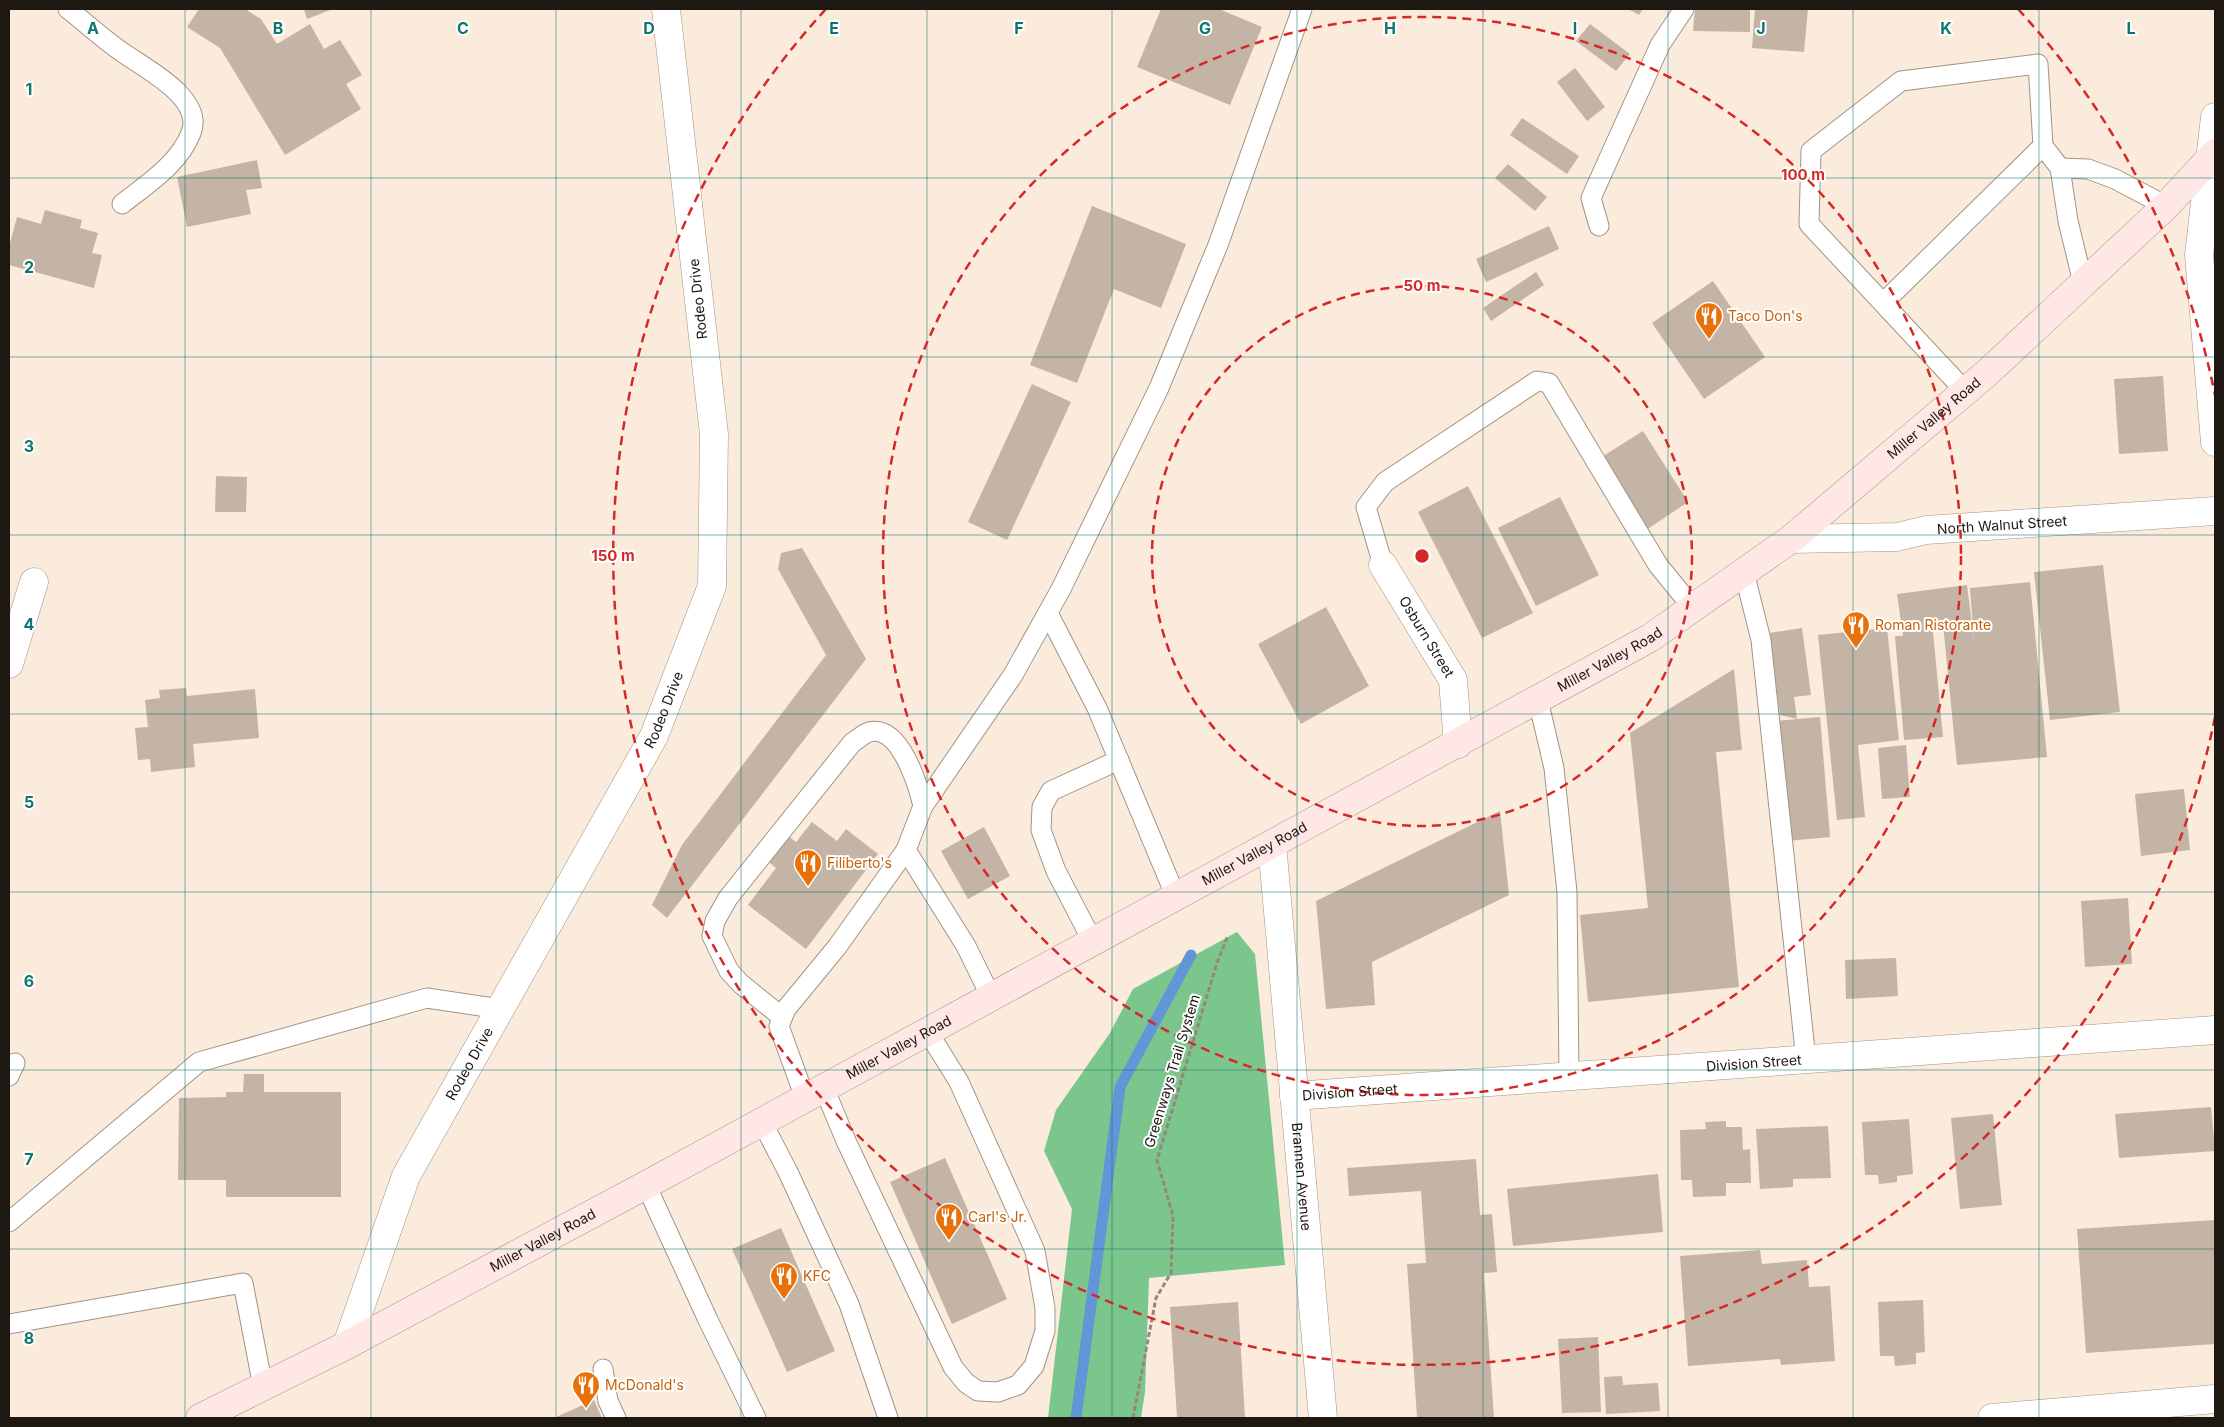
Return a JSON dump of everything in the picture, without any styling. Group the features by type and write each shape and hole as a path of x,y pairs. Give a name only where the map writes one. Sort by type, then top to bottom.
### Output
{"main road":[{"name":"Miller Valley Road","path":"200,1418 347,1345 646,1185 1650,638 1791,539 1987,374 2166,206 2213,155"}],"street":[{"name":"Rodeo Drive","path":"347,1345 406,1176 654,736 712,586 714,434 666,9"},
{"path":"2215,117 2208,259 2215,442"},
{"name":"North Walnut Street","path":"1791,539 1897,537 1926,530 2215,511"},
{"name":"Osburn Street","path":"1383,566 1453,680 1458,744"},
{"path":"9,664 34,582"},
{"name":"Brannen Avenue","path":"1272,844 1323,1418"},
{"name":"Division Street","path":"1294,1096 2215,1030"},
{"path":"1992,1418 2202,1406"}],"lane":[{"path":"68,9 122,52 157,74 185,99 192,114 192,132 184,147 166,169 122,204"},
{"path":"928,1032 959,1082 1035,1251 1045,1308 1045,1331 1034,1366 1018,1385 998,1392 978,1391 966,1384 953,1367 846,1141 815,1093 779,1026 786,1009 837,947 906,850 923,806 1013,675 1048,613 1160,388 1218,245 1302,9"},
{"path":"1599,226 1592,198 1660,45 1684,9"},
{"path":"1965,391 1809,224 1811,151 1901,81 2038,64 2043,146 2060,168 2068,221 2084,283"},
{"path":"1884,303 2043,146"},
{"path":"2060,168 2088,169 2115,179 2166,206"},
{"path":"1383,566 1366,507 1385,482 1536,381 1549,384 1658,565 1693,608"},
{"path":"1744,572 1761,640 1806,1060"},
{"path":"1048,613 1097,708 1176,896"},
{"path":"1538,700 1554,768 1567,892 1569,1077"},
{"path":"782,1017 729,972 712,936 715,920 728,898 852,743 870,732 885,734 902,752 913,770 923,806"},
{"path":"1093,942 1056,871 1041,830 1042,808 1051,791 1119,760"},
{"path":"906,850 966,946 990,997"},
{"path":"9,1222 199,1062 427,998 500,1009"},
{"path":"762,1122 788,1172 849,1304 888,1418"},
{"path":"646,1185 708,1320 756,1418"},
{"path":"9,1324 243,1283 263,1387"},
{"path":"603,1369 608,1401 616,1418"}],"path":[{"name":"Greenways Trail System","path":"1133,1418 1156,1298 1171,1273 1173,1216 1157,1160 1217,963 1228,935"}],"green space":[{"path":"1237,932 1255,954 1285,1265 1149,1278 1145,1392 1141,1418 1048,1418 1072,1209 1044,1151 1056,1110 1110,1033 1133,989"}],"building":[{"path":"199,9 245,9 261,19 277,44 310,24 324,49 340,40 362,75 346,84 361,109 285,155 220,48 187,27"},
{"path":"304,9 333,9 307,19"},
{"path":"1161,9 1219,9 1262,27 1230,105 1137,67"},
{"path":"1628,9 1643,9 1639,15"},
{"path":"1695,9 1750,9 1750,32 1693,31"},
{"path":"1755,9 1808,9 1804,52 1752,48"},
{"path":"1590,24 1630,54 1616,71 1576,41"},
{"path":"1575,68 1605,107 1587,121 1557,82"},
{"path":"1522,118 1579,156 1567,174 1510,135"},
{"path":"257,160 262,188 246,190 251,214 187,227 177,177"},
{"path":"1508,164 1547,197 1535,211 1495,178"},
{"path":"1092,206 1186,244 1161,308 1114,289 1077,383 1030,365"},
{"path":"45,210 82,220 80,228 98,233 92,253 102,255 94,288 9,265 9,247 17,217 41,224"},
{"path":"1549,226 1559,249 1486,282 1476,259"},
{"path":"1536,272 1544,285 1491,321 1483,308"},
{"name":"Taco Don's","path":"1713,281 1765,357 1704,399 1652,323"},
{"path":"2163,376 2168,451 2119,454 2114,379"},
{"path":"1032,384 1071,402 1007,540 968,522"},
{"path":"1643,431 1688,502 1646,530 1600,458"},
{"path":"216,476 247,477 246,512 215,512"},
{"path":"1468,486 1533,613 1482,638 1418,512"},
{"path":"1560,497 1599,575 1536,606 1498,528"},
{"path":"802,548 866,659 667,918 652,905 682,845 826,655 778,569 781,553"},
{"path":"2103,565 2120,712 2050,720 2034,572"},
{"path":"2030,582 2047,757 1957,765 1943,624 1930,625 1933,632 1943,737 1904,740 1895,636 1903,636 1897,594 1967,585 1974,640 1970,588"},
{"path":"1326,607 1369,686 1301,724 1258,644"},
{"path":"1802,628 1811,695 1794,697 1797,719 1780,715 1769,633"},
{"path":"1887,628 1899,740 1858,745 1865,817 1837,820 1818,635"},
{"path":"1734,669 1742,750 1716,752 1739,987 1588,1002 1580,915 1648,908 1630,733"},
{"path":"186,688 187,696 255,689 259,738 193,744 195,767 151,772 150,759 138,760 135,728 148,727 145,700 160,698 159,690"},
{"path":"1820,717 1830,837 1787,841 1776,721"},
{"path":"1906,745 1910,797 1882,799 1878,748"},
{"path":"2184,789 2190,850 2141,856 2135,794"},
{"path":"1500,811 1509,895 1372,962 1375,1005 1326,1009 1316,901"},
{"name":"Filiberto's","path":"812,822 837,841 846,829 878,854 806,949 748,905 776,868 769,862 788,836 796,842"},
{"path":"984,827 1010,876 968,899 941,851"},
{"path":"2128,898 2132,964 2085,967 2081,901"},
{"path":"1896,958 1898,996 1846,999 1845,960"},
{"path":"244,1074 264,1074 264,1092 341,1092 341,1197 226,1197 226,1180 178,1180 179,1098 226,1097 226,1092 243,1092"},
{"path":"2211,1107 2215,1151 2119,1158 2115,1114"},
{"path":"1993,1114 2002,1205 1960,1209 1951,1118"},
{"path":"1909,1119 1913,1174 1897,1176 1897,1182 1879,1184 1878,1175 1865,1175 1862,1122"},
{"path":"1726,1121 1726,1127 1742,1127 1743,1150 1750,1149 1751,1183 1726,1183 1726,1196 1693,1197 1692,1180 1681,1180 1680,1130 1706,1129 1705,1122"},
{"path":"1828,1126 1831,1178 1793,1179 1793,1187 1760,1189 1756,1129"},
{"name":"Carl's Jr.","path":"945,1158 1007,1299 952,1324 890,1182"},
{"path":"1476,1159 1480,1215 1492,1214 1497,1272 1484,1273 1494,1418 1417,1418 1407,1264 1426,1263 1421,1191 1349,1196 1347,1168"},
{"path":"1658,1174 1663,1232 1513,1246 1507,1189"},
{"path":"2215,1220 2215,1344 2086,1353 2077,1229"},
{"name":"KFC","path":"781,1228 835,1351 787,1372 732,1249"},
{"path":"1760,1250 1762,1264 1807,1260 1809,1287 1830,1286 1835,1361 1781,1365 1780,1359 1688,1366 1680,1256"},
{"path":"1923,1300 1925,1352 1916,1353 1916,1364 1895,1366 1894,1356 1880,1356 1878,1302"},
{"path":"1238,1302 1245,1418 1177,1418 1170,1307"},
{"path":"1598,1337 1601,1412 1562,1413 1558,1339"},
{"path":"1622,1376 1623,1385 1658,1383 1660,1411 1606,1414 1604,1377"},
{"name":"McDonald's","path":"594,1400 602,1418 554,1418"}],"waterway":[{"path":"1076,1418 1120,1087 1191,955"}],"place":[{"name":"Taco Don's","path":"1709,340"},
{"name":"Roman Ristorante","path":"1856,649"},
{"name":"Filiberto's","path":"808,887"},
{"name":"Carl's Jr.","path":"949,1241"},
{"name":"KFC","path":"784,1300"},
{"name":"McDonald's","path":"586,1409"}]}
